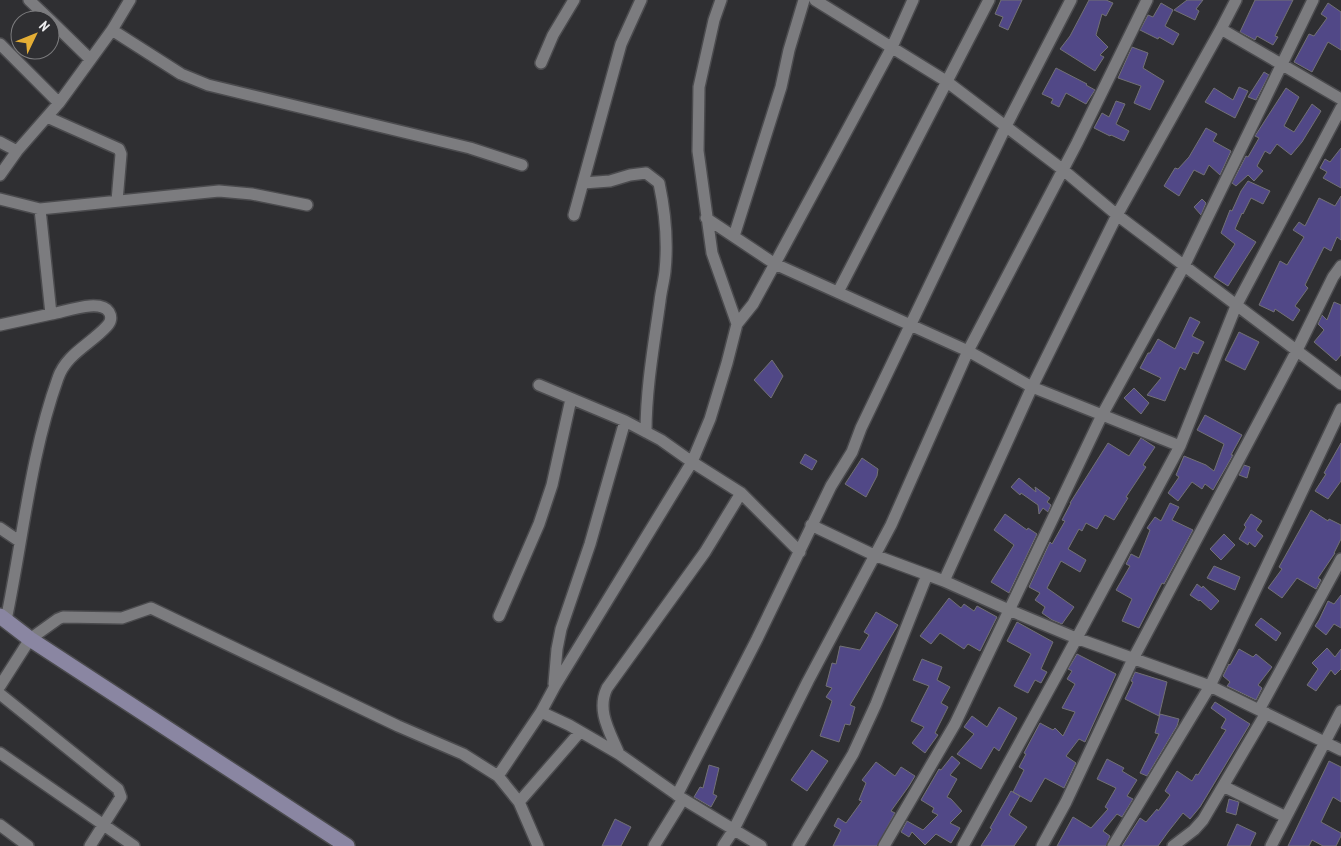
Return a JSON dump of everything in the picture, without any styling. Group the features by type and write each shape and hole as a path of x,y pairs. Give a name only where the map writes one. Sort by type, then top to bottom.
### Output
{"street":[{"path":"29,0 40,10"},
{"path":"0,175 17,151 59,103 112,30 130,0"},
{"path":"540,63 553,35 574,0"},
{"path":"574,215 621,44 641,0"},
{"path":"721,0 698,87 698,151 712,253 737,324"},
{"path":"734,236 781,87 788,50 804,0"},
{"path":"815,0 946,81 1062,169 1117,215 1296,352 1341,384"},
{"path":"498,776 541,712 692,462 710,419 737,324 753,304 775,264 892,47 913,0"},
{"path":"838,292 989,0"},
{"path":"654,846 800,552 811,525 831,486 852,452 861,428 1006,126 1072,0"},
{"path":"723,846 733,831 891,525 968,350 1077,143 1147,0"},
{"path":"944,581 1032,387 1117,215 1222,29 1236,0"},
{"path":"884,846 956,724 1102,415 1184,266 1313,0"},
{"path":"1222,29 1341,100"},
{"path":"60,30 90,59"},
{"path":"112,30 181,74 208,85 470,148 522,165"},
{"path":"0,44 59,103"},
{"path":"963,846 1180,446 1236,306 1341,108"},
{"path":"47,117 119,149 121,154 116,201"},
{"path":"0,142 17,151"},
{"path":"583,184 610,181 630,175 646,173 659,183 663,200 666,240 665,271 646,411 646,432"},
{"path":"0,199 40,209 219,191 252,194 307,205"},
{"path":"40,209 51,314"},
{"path":"706,218 775,264 968,350 1032,387 1180,446"},
{"path":"1042,846 1066,802 1133,659 1296,352 1333,277 1341,266"},
{"path":"0,325 76,308 101,306 106,308 111,318 108,325 71,357 58,376 40,439 19,540 14,580 3,618 30,639 347,846"},
{"path":"539,385 625,421 662,440 692,462 741,493 800,552"},
{"path":"499,616 539,524 552,485 571,399"},
{"path":"1113,846 1210,686 1341,409"},
{"path":"554,689 557,649 561,629 590,544 625,421"},
{"path":"619,754 604,718 602,697 705,552 741,493"},
{"path":"811,525 874,556 944,581 1076,638 1210,686 1341,750"},
{"path":"0,528 19,540"},
{"path":"1173,846 1194,830 1203,820 1223,786 1341,559"},
{"path":"798,846 853,754 876,704 927,575"},
{"path":"0,686 30,639 58,619 63,617 122,618 151,608 398,726 463,754 498,776 519,802 538,846"},
{"path":"0,694 118,789 121,797 90,846"},
{"path":"1271,846 1341,711"},
{"path":"541,712 619,754 680,797 733,831 761,846"},
{"path":"519,802 580,732"},
{"path":"0,752 134,846"},
{"path":"1223,786 1286,817"},
{"path":"0,825 28,846"}],"building":[{"path":"1001,0 1022,0 1008,30 999,26 1003,17 995,14"},
{"path":"1089,0 1106,0 1113,3 1106,16 1102,14 1096,35 1108,47 1100,55 1104,57 1095,71 1060,49 1070,36"},
{"path":"1187,0 1203,0 1196,9 1199,11 1195,20 1174,10"},
{"path":"1255,0 1293,0 1275,36 1278,37 1273,45 1257,36 1255,40 1240,32"},
{"path":"1161,3 1173,10 1165,26 1179,34 1173,45 1140,30 1148,15 1153,17"},
{"path":"1328,3 1341,12 1341,50 1328,42 1312,72 1294,62 1309,34 1314,36 1327,18 1321,14"},
{"path":"1132,47 1148,53 1143,68 1164,81 1150,110 1134,103 1141,86 1118,78"},
{"path":"1056,68 1095,90 1086,104 1066,93 1059,107 1051,103 1053,99 1042,94"},
{"path":"1264,72 1269,75 1256,100 1248,97"},
{"path":"1239,87 1248,91 1235,118 1205,102 1214,88 1233,100"},
{"path":"1286,88 1299,97 1284,126 1294,132 1312,104 1321,111 1302,142 1291,155 1277,144 1270,154 1265,151 1257,166 1263,171 1254,181 1248,175 1236,186 1232,183 1246,156 1248,157 1259,138 1255,136"},
{"path":"1116,101 1125,104 1116,124 1129,131 1124,141 1094,128 1102,113 1109,117"},
{"path":"1206,128 1217,134 1213,141 1231,151 1220,175 1209,165 1204,175 1194,170 1179,196 1164,186 1175,168 1178,169 1189,157"},
{"path":"1341,148 1341,188 1323,178 1327,172 1320,168 1325,159 1330,162"},
{"path":"1248,181 1270,191 1263,204 1251,198 1242,213 1235,229 1256,242 1228,286 1214,277 1235,244 1221,233 1230,210 1232,211"},
{"path":"1341,196 1341,240 1337,237 1331,251 1324,247 1305,285 1308,288 1295,306 1300,310 1293,321 1275,309 1274,312 1259,305 1280,261 1287,265 1304,237 1293,230 1299,222 1305,226 1319,198 1335,206"},
{"path":"1202,199 1206,203 1201,215 1194,207"},
{"path":"1334,302 1341,305 1341,355 1336,361 1314,342 1324,330 1318,324 1322,315 1327,320"},
{"path":"1190,317 1200,322 1192,336 1204,342 1198,354 1193,352 1185,370 1180,367 1165,401 1147,395 1161,378 1140,368 1148,353 1150,353 1158,339 1175,349"},
{"path":"1239,332 1259,342 1245,370 1225,360"},
{"path":"772,360 783,376 771,398 754,380"},
{"path":"1134,388 1149,403 1141,414 1124,398"},
{"path":"1205,415 1242,435 1213,490 1205,484 1202,489 1192,482 1178,501 1168,493 1179,477 1176,475 1184,456 1206,465 1214,471 1224,444 1197,430"},
{"path":"1141,438 1155,447 1143,465 1146,467 1126,497 1128,498 1114,520 1105,515 1097,529 1086,523 1082,531 1079,529 1068,549 1086,560 1080,572 1061,561 1047,588 1074,607 1062,624 1052,620 1042,613 1045,607 1035,600 1040,593 1029,587 1050,542 1052,544 1065,521 1062,520 1070,503 1108,443 1129,456"},
{"path":"1341,443 1341,481 1328,499 1315,491 1326,474 1324,473"},
{"path":"805,454 817,461 812,470 800,463"},
{"path":"862,458 878,469 877,476 866,497 845,484"},
{"path":"1244,465 1250,467 1247,478 1239,475"},
{"path":"1019,478 1036,492 1035,487 1050,498 1047,502 1051,505 1048,512 1043,508 1039,514 1038,505 1021,493 1020,495 1011,487"},
{"path":"1170,503 1179,507 1172,520 1193,530 1164,584 1162,583 1139,628 1122,621 1132,599 1116,590 1130,566 1126,564 1131,554 1139,558 1150,530 1147,528 1155,517 1161,521"},
{"path":"1311,510 1328,521 1329,519 1341,525 1341,539 1335,553 1318,578 1321,580 1316,589 1297,578 1282,598 1268,588 1282,569 1279,567"},
{"path":"1005,514 1027,530 1028,528 1037,534 1009,593 991,582 1014,545 994,530"},
{"path":"1251,514 1262,521 1256,530 1263,536 1255,547 1249,542 1248,545 1239,539 1246,527 1244,525"},
{"path":"1224,534 1235,545 1221,560 1210,549"},
{"path":"1214,566 1240,577 1235,590 1207,578"},
{"path":"1197,584 1202,588 1203,586 1219,601 1211,610 1200,600 1190,595"},
{"path":"1341,595 1341,628 1334,624 1326,635 1315,626 1328,601 1334,604"},
{"path":"949,598 961,608 964,604 974,611 977,606 997,617 980,651 968,644 964,649 940,633 931,644 920,636"},
{"path":"876,612 898,625 850,705 855,707 850,725 845,724 839,742 820,736 832,701 826,697 832,688 826,686 832,663 836,664 840,646 860,650 869,635 864,632"},
{"path":"1261,618 1281,633 1276,641 1255,625"},
{"path":"1017,622 1053,642 1041,669 1047,672 1041,683 1035,680 1028,693 1014,686 1031,654 1007,641"},
{"path":"1327,648 1335,657 1341,649 1341,669 1335,675 1331,670 1316,691 1307,685 1318,669 1312,663"},
{"path":"1239,649 1253,657 1256,654 1272,667 1258,685 1262,688 1256,700 1227,686 1230,682 1223,676"},
{"path":"1077,654 1116,674 1085,742 1079,739 1066,756 1076,763 1064,788 1045,778 1031,802 1013,792 1024,770 1019,767 1026,754 1024,753 1040,723 1053,730 1055,728 1063,736 1075,712 1062,708 1075,684 1067,679 1072,671 1068,669"},
{"path":"922,659 942,667 937,680 950,687 941,703 948,707 935,733 938,735 925,753 912,743 924,727 911,721 929,686 913,680"},
{"path":"1135,672 1167,682 1159,716 1125,699 1133,682 1131,681"},
{"path":"1215,702 1250,724 1200,807 1190,819 1183,813 1158,846 1122,846 1140,818 1146,822 1157,809 1158,811 1170,795 1165,791 1177,771 1192,781 1196,774 1198,775 1226,730 1221,728 1226,719 1211,708"},
{"path":"999,707 1017,718 999,751 994,747 981,769 957,754 974,734 964,727 972,716 987,727"},
{"path":"1160,714 1179,719 1177,726 1147,776 1140,773 1159,734 1155,733"},
{"path":"812,750 828,761 807,791 791,780"},
{"path":"952,756 960,763 950,775 957,779 947,797 962,811 950,823 960,828 951,843 936,834 925,845 912,832 909,837 901,832 907,821 923,830 938,815 932,812 934,808 921,800 939,769 941,770"},
{"path":"1107,759 1124,768 1122,771 1137,780 1127,796 1133,799 1122,817 1117,814 1103,831 1110,836 1106,846 1057,846 1073,817 1091,828 1108,809 1105,807 1116,788 1097,779"},
{"path":"1329,761 1341,767 1341,802 1333,797 1321,822 1341,833 1341,836 1336,846 1323,846 1312,840 1309,846 1288,846"},
{"path":"876,762 895,776 901,767 915,776 891,811 895,813 877,846 833,846 841,830 834,826 838,818 846,823 862,801 859,800 866,783 862,780"},
{"path":"709,765 719,768 713,794 717,796 711,807 694,797 700,787 703,788"},
{"path":"1011,791 1020,796 1009,815 1027,827 1014,846 981,846 992,829 990,828"},
{"path":"1229,799 1239,802 1236,815 1226,812"},
{"path":"615,819 631,827 621,846 602,846"},
{"path":"1237,824 1256,833 1250,846 1227,846"}]}
